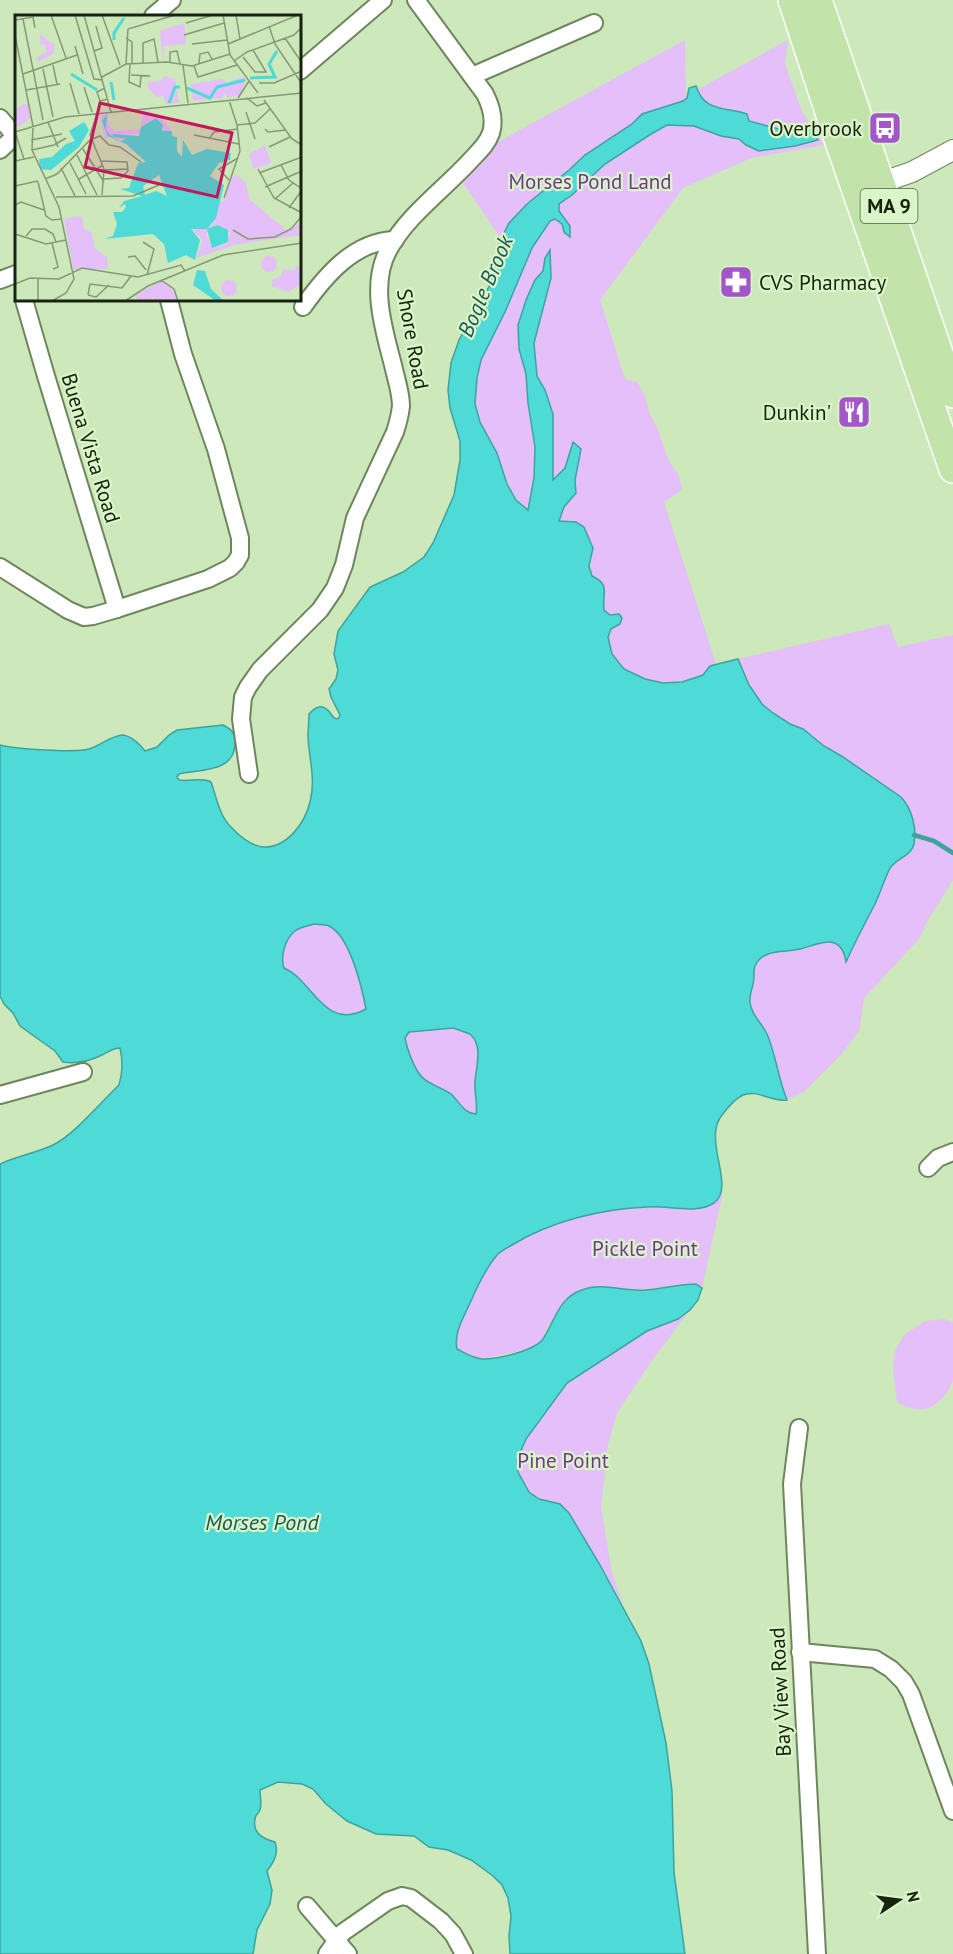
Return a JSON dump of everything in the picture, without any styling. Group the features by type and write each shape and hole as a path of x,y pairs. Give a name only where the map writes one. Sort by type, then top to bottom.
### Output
{"highway":[{"name":"MA 9","path":"792,0 953,394"},
{"name":"MA 9","path":"818,0 869,187 953,469"}],"street":[{"path":"154,15 172,0"},
{"path":"302,69 383,0"},
{"name":"Shore Road","path":"249,774 241,719 243,697 260,670 320,610 335,588 344,565 355,518 399,419 400,395 385,332 380,290 382,264 395,240 409,222 452,181 488,140 492,131 492,111 489,102 416,0"},
{"path":"472,76 594,23"},
{"path":"0,118 15,135"},
{"path":"0,150 15,137"},
{"path":"869,187 912,172 953,150"},
{"path":"303,307 319,284 336,266 374,244 395,240"},
{"name":"Buena Vista Road","path":"25,302 117,609"},
{"path":"0,567 76,614 93,616 214,576 230,568 236,562 240,555 240,538 216,449 187,367 170,302"},
{"path":"0,1095 83,1072"},
{"path":"928,1168 938,1158 953,1152"},
{"name":"Bay View Road","path":"799,1428 792,1484 817,1954"},
{"path":"800,1652 875,1659 891,1669 911,1694 953,1811"},
{"path":"332,1947 342,1933 388,1901 402,1896 411,1898 441,1921 453,1934 464,1954"},
{"path":"306,1906 332,1947 348,1954"}],"green space":[{"name":"Morses Pond Land","path":"685,40 686,96 788,40 785,64 802,112 825,145 751,158 683,188 600,300 625,379 637,382 645,396 650,415 658,429 668,459 679,476 682,490 664,502 716,664 704,674 691,680 665,682 638,676 617,662 608,642 611,623 610,615 604,610 603,586 598,579 592,576 592,551 589,537 578,523 559,522 564,507 576,493 575,480 581,449 573,442 565,468 553,481 553,414 545,390 537,376 534,343 551,278 550,250 545,258 543,271 535,280 519,349 526,374 535,447 534,478 528,511 511,490 493,445 478,416 475,391 479,368 522,269 463,183 496,143"},
{"path":"889,624 898,647 953,635 953,880 919,939 864,998 859,1031 841,1055 805,1091 787,1100 770,1043 750,1005 749,998 757,963 769,953 793,951 825,942 838,945 845,961 875,903 890,867 910,853 914,846 914,835 911,815 901,797 824,746 803,729 790,724 762,704 749,685 738,659"},
{"path":"314,924 329,926 343,941 354,963 366,1009 354,1013 342,1013 331,1009 320,1003 284,968 283,954 291,934"},
{"path":"454,1028 471,1035 477,1045 476,1114 468,1112 451,1095 422,1077 406,1043 405,1038 409,1032"},
{"name":"Pickle Point","path":"723,1192 702,1288 696,1284 641,1289 606,1286 549,1324 542,1340 529,1349 481,1359 457,1349 458,1330 480,1281 493,1260 506,1248 543,1229 594,1213 647,1206 698,1207 716,1200"},
{"name":"Pine Point","path":"690,1310 653,1359 617,1413 608,1444 601,1507 612,1573 623,1604 569,1513 560,1504 539,1499 529,1492 518,1472 517,1460 526,1439 567,1383 647,1331 678,1319"},
{"path":"945,1319 953,1323 953,1380 950,1387 941,1400 930,1408 911,1408 897,1402 893,1370 895,1351 904,1335 925,1321"}],"water":[{"name":"Morses Pond","path":"696,86 704,100 715,107 747,114 749,121 779,129 813,125 818,140 759,151 739,139 721,136 694,126 667,125 605,164 559,204 559,211 570,226 570,237 564,232 562,224 555,219 550,221 532,248 505,312 481,360 475,404 480,422 497,453 507,484 516,500 528,510 534,478 535,447 526,374 519,349 518,325 526,300 535,280 543,271 545,258 550,250 551,278 534,343 537,376 545,390 553,414 553,480 565,468 573,442 581,449 575,480 576,493 564,507 559,521 576,522 584,527 593,548 589,566 592,576 604,586 604,610 610,615 619,614 622,618 620,624 611,629 608,637 612,654 624,669 645,679 663,683 682,682 703,675 710,666 738,659 749,685 762,704 790,724 803,729 824,746 901,797 913,819 914,844 910,852 889,870 846,962 840,946 829,942 775,952 763,956 755,966 750,998 751,1007 767,1034 787,1100 759,1094 743,1095 736,1099 718,1121 715,1138 722,1189 714,1203 698,1208 655,1207 612,1210 560,1223 527,1237 500,1252 490,1264 461,1321 456,1342 457,1349 470,1356 480,1359 497,1358 524,1351 543,1339 562,1304 567,1298 582,1290 606,1287 646,1290 696,1284 702,1288 698,1300 678,1319 647,1331 567,1383 526,1439 517,1460 518,1472 529,1492 539,1499 560,1504 569,1513 641,1641 649,1664 666,1743 672,1791 674,1872 685,1954 510,1954 511,1916 508,1898 502,1885 493,1876 471,1860 448,1850 429,1847 414,1836 376,1834 347,1821 326,1804 313,1789 302,1784 278,1782 260,1790 261,1808 255,1819 257,1832 275,1842 276,1854 267,1871 272,1890 270,1904 257,1930 253,1954 0,1954 0,1164 53,1145 70,1134 119,1085 122,1057 120,1048 88,1060 63,1062 55,1051 20,1026 0,996 0,745 71,751 93,748 123,735 136,741 145,751 157,747 177,730 223,725 231,730 235,737 233,753 229,760 215,768 179,774 177,777 179,780 211,782 221,812 228,823 242,837 255,845 272,846 288,838 304,818 312,794 308,737 309,714 316,708 323,707 334,718 338,719 340,715 329,689 336,679 338,670 334,654 338,631 370,587 403,572 424,557 433,543 454,495 460,460 460,441 450,408 448,390 451,363 459,340 491,283 500,241 509,223 527,204 585,155 632,124 642,114 683,101 687,98 689,88","holes":["314,924 329,926 343,940 354,963 366,1009 352,1014 340,1014 329,1009 294,974 284,968 283,954 291,934","453,1028 471,1035 477,1045 476,1114 468,1112 451,1094 422,1077 406,1043 405,1038 409,1032"]}],"waterway":[{"path":"914,835 934,841 953,853"}],"place":[{"name":"Overbrook","path":"885,128"},
{"name":"CVS Pharmacy","path":"736,282"},
{"name":"Dunkin'","path":"854,412"}],"water label":[{"name":"Bogle Brook","path":"485,286"}]}
